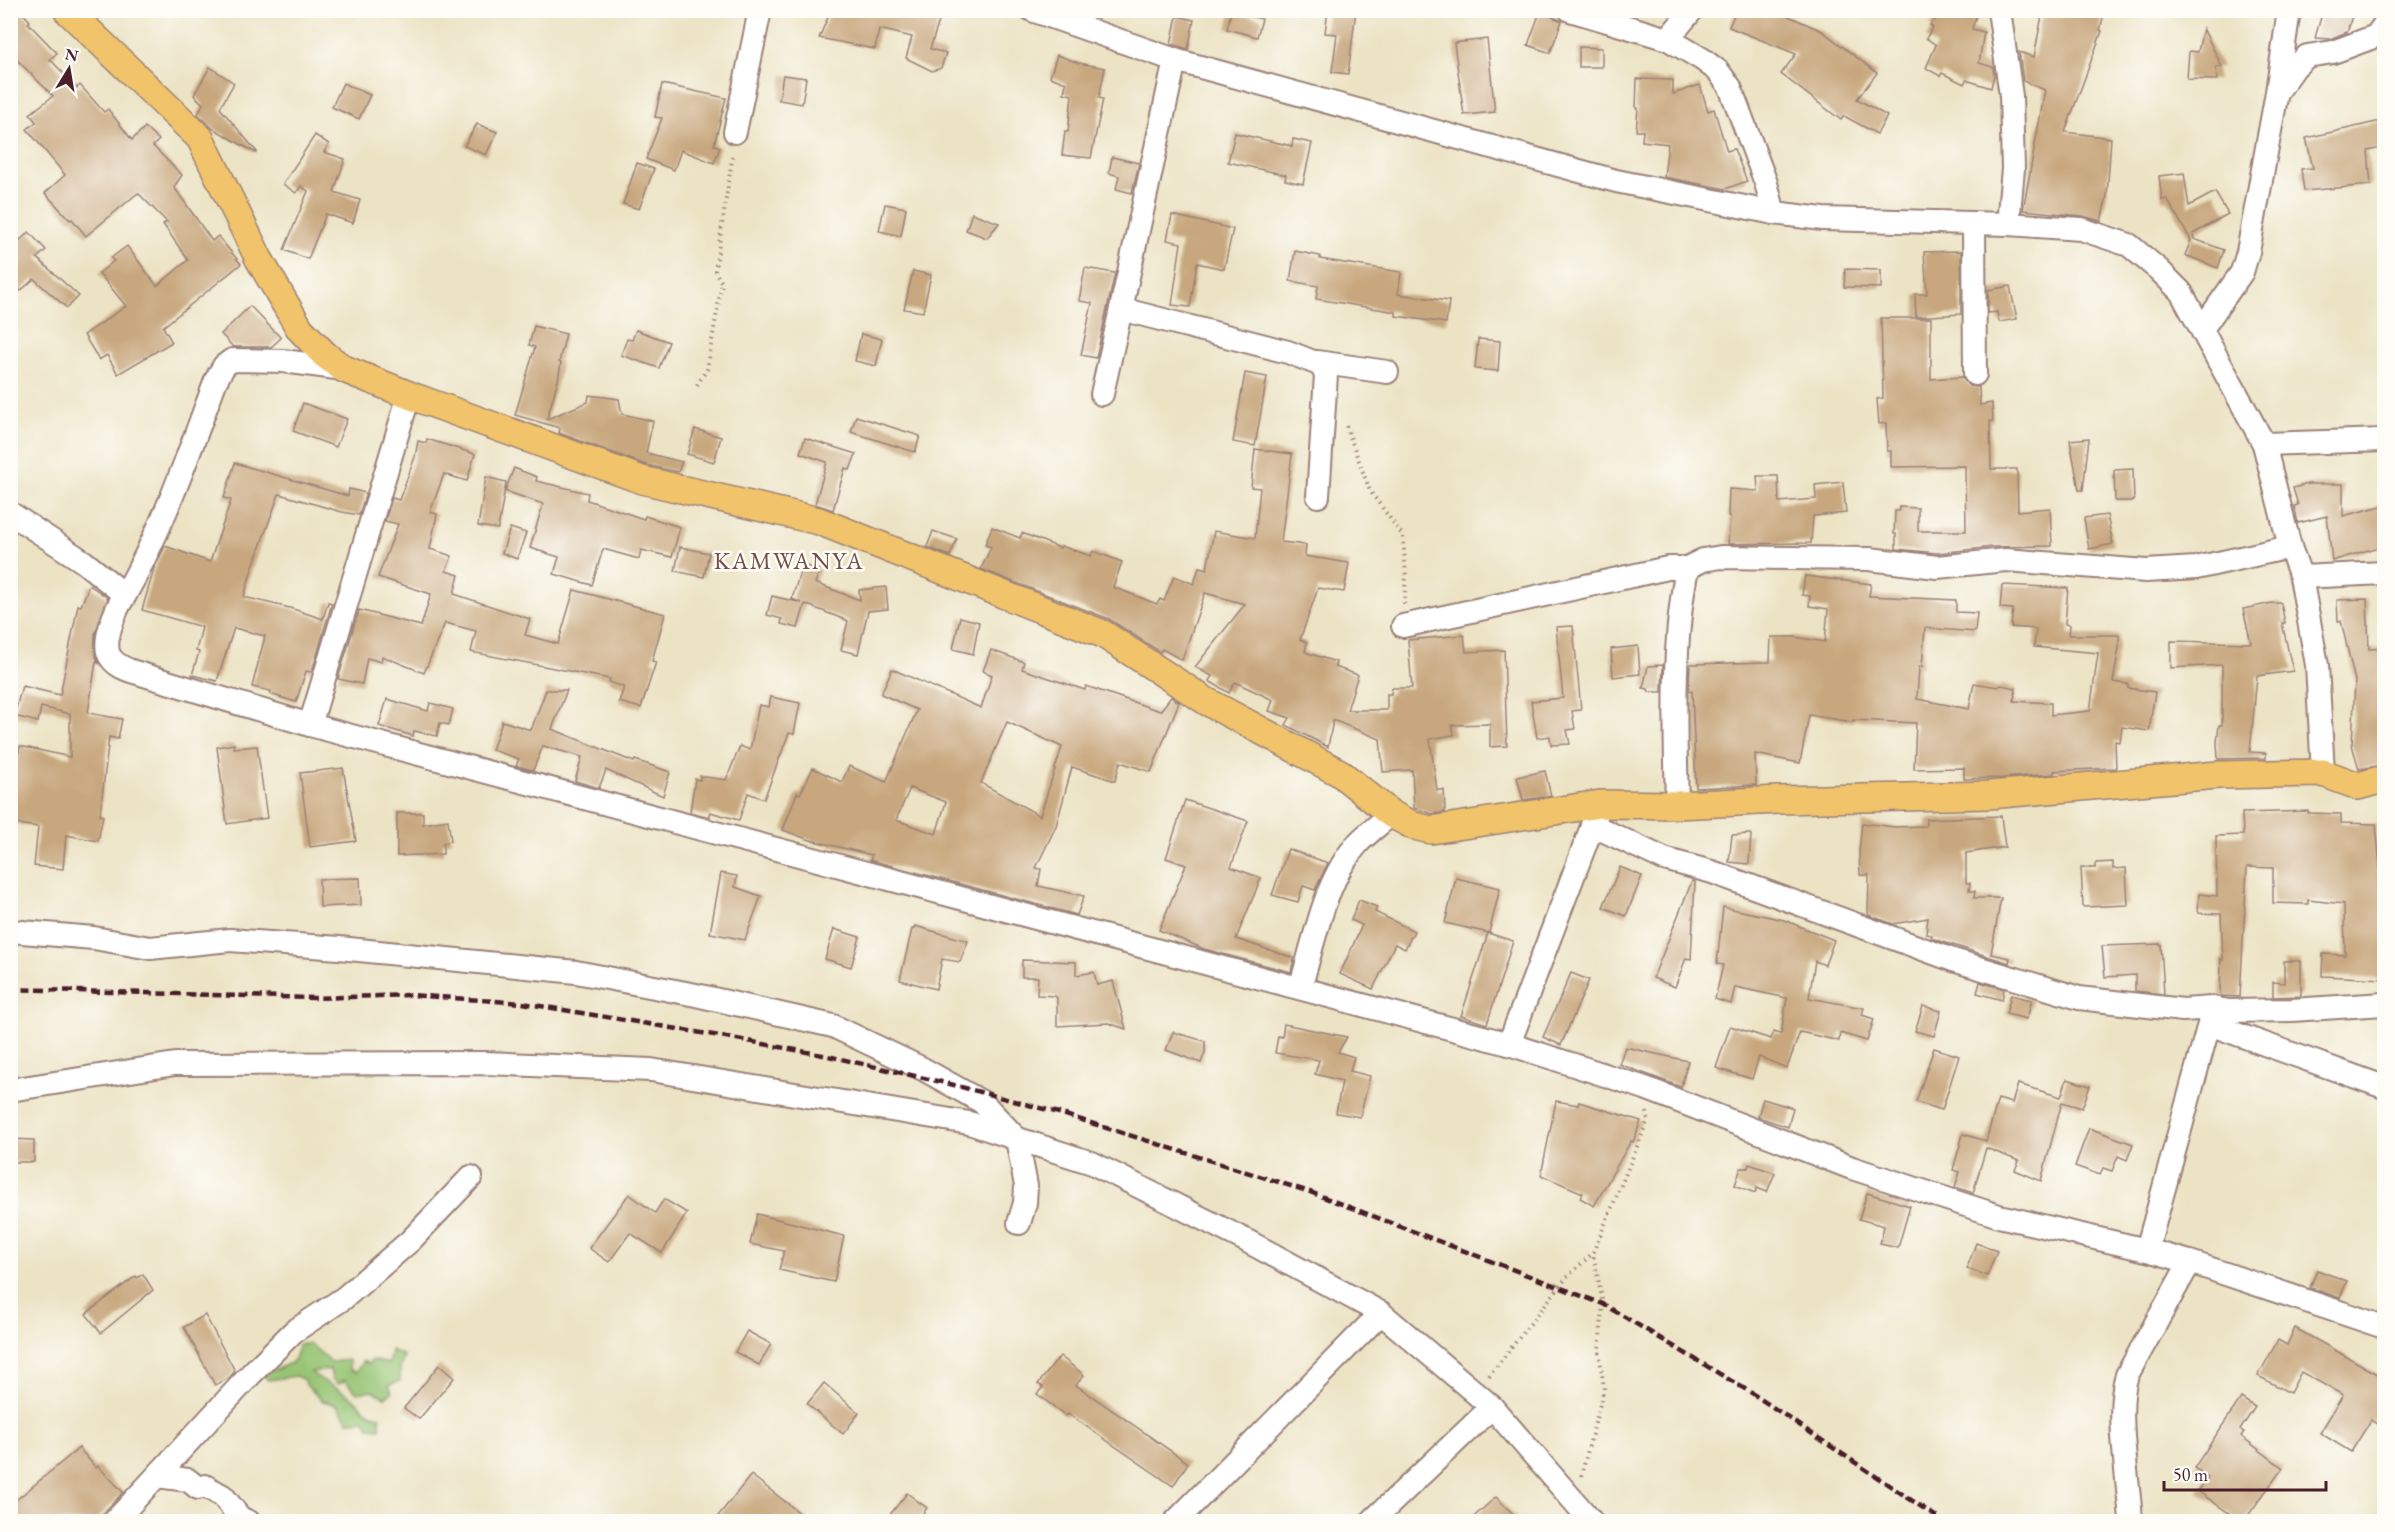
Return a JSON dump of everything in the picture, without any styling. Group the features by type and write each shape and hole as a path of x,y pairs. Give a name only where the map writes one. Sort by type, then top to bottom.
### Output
{"main road":[{"path":"67,10 200,138 259,259 300,329 325,355 344,369 642,480 819,521 1103,634 1206,701 1340,773 1391,814 1414,826 1431,830 1677,805 1989,795 2218,775 2323,773 2358,786 2380,780 2385,781"}],"street":[{"path":"735,132 760,10"},
{"path":"1032,10 1175,60 1616,181 1774,213 1823,219 2008,224 2081,229 2129,245 2181,292 2264,444 2290,547 2301,577 2317,665 2323,773"},
{"path":"1570,10 1668,39 1718,71 1730,87 1766,183 1774,213"},
{"path":"1668,39 1692,10"},
{"path":"1999,10 2011,96 2013,169 2008,224"},
{"path":"2202,329 2242,272 2254,220 2277,92 2289,10"},
{"path":"2277,92 2295,67 2307,56 2333,52 2376,36 2385,25"},
{"path":"1102,394 1175,60"},
{"path":"1974,223 1975,374"},
{"path":"1120,309 1288,352 1317,362 1387,372"},
{"path":"344,369 283,361 232,360 224,366 216,380 165,517 125,596 117,607 107,644 109,657 118,666 310,725 1509,1044 1645,1088 1852,1168 1988,1212 2190,1262 2385,1327"},
{"path":"1317,362 1326,375 1318,496"},
{"path":"310,725 409,395"},
{"path":"2264,444 2385,440"},
{"path":"10,513 84,562 125,596"},
{"path":"1403,626 1668,568 1687,568 1703,560 1721,557 1869,559 1937,567 2006,560 2146,571 2196,568 2290,547"},
{"path":"1677,805 1675,696 1679,611 1687,568"},
{"path":"2301,577 2385,573"},
{"path":"1300,988 1328,897 1343,865 1359,842 1391,814"},
{"path":"1509,1044 1596,815 1664,859 1712,872 1953,960 2068,995 2210,1016 2385,1087"},
{"path":"10,931 94,938 150,948 230,940 339,948 576,972 696,995 833,1026 881,1048 982,1101 1017,1139 1026,1186 1025,1203 1019,1223"},
{"path":"2210,1016 2229,1011 2292,1011 2385,1004"},
{"path":"2147,1250 2210,1016"},
{"path":"10,1090 175,1064 485,1063 651,1070 969,1124 1092,1163 1247,1241 1381,1313 1484,1400 1592,1521"},
{"path":"114,1521 293,1332 344,1298 410,1241 471,1177"},
{"path":"2132,1521 2123,1416 2124,1385 2127,1375 2190,1262"},
{"path":"1175,1521 1381,1313"},
{"path":"1371,1521 1484,1400"},
{"path":"157,1476 188,1480 198,1488 205,1486 223,1496 240,1518 249,1521"}],"path":[{"path":"698,386 707,369 722,283 715,271 728,199 735,132"},
{"path":"1344,422 1370,491 1403,537 1406,576 1403,626"},
{"path":"1484,1400 1567,1277 1593,1253 1648,1120 1645,1088"},
{"path":"1574,1501 1604,1389 1599,1350 1603,1304 1593,1253"}],"green space":[{"path":"299,1344 310,1344 331,1362 349,1360 349,1369 356,1372 363,1361 368,1364 372,1360 389,1364 391,1350 404,1356 400,1369 400,1381 389,1385 392,1392 385,1397 372,1390 357,1393 345,1380 338,1384 332,1379 330,1369 311,1372 353,1398 367,1411 380,1416 380,1428 369,1427 365,1420 348,1421 337,1405 323,1401 307,1386 304,1380 296,1376 268,1380 263,1375 293,1362"}],"building":[{"path":"10,10 20,10 30,21 28,23 57,53 50,59 77,88 80,85 104,112 108,109 132,140 145,127 159,140 153,146 182,175 174,187 212,241 218,236 241,264 163,327 172,342 118,374 107,355 99,360 84,335 126,306 99,273 114,261 111,258 127,246 157,286 188,260 163,224 167,222 138,193 86,236 45,193 65,175 27,129 36,122 30,114 53,96 10,53"},
{"path":"831,10 926,10 941,15 930,49 946,53 941,68 932,71 906,58 912,37 879,29 875,49 819,38"},
{"path":"1328,10 1356,10 1348,74 1332,72 1337,34 1325,33"},
{"path":"1736,10 1775,10 1822,31 1877,73 1857,99 1887,116 1877,134 1844,116 1841,120 1781,74 1796,54 1729,27"},
{"path":"1946,10 1978,10 1972,29 1984,32 1979,63 1993,67 1991,88 1966,80 1964,84 1942,73 1940,76 1926,68 1936,45 1926,38 1933,28 1930,25"},
{"path":"2043,10 2105,10 2100,30 2102,31 2065,132 2111,138 2107,196 2101,221 2082,216 2023,210 2045,90 2023,81 2019,52 2034,57"},
{"path":"2323,10 2354,10 2347,32 2330,39 2315,38"},
{"path":"1231,12 1262,19 1257,37 1227,29"},
{"path":"1540,12 1562,21 1550,53 1528,45"},
{"path":"1177,16 1194,20 1188,49 1171,44"},
{"path":"2203,28 2222,67 2216,67 2217,80 2187,79 2189,51 2198,52"},
{"path":"1487,39 1495,112 1464,115 1454,43"},
{"path":"1579,47 1602,48 1602,67 1579,67"},
{"path":"1057,55 1079,63 1105,68 1099,98 1103,99 1091,158 1062,155 1065,131 1068,132 1072,95 1064,93 1066,83 1050,77"},
{"path":"210,67 234,83 220,108 256,153 212,128 198,114 203,104 194,95"},
{"path":"783,75 806,78 802,104 779,100"},
{"path":"1637,79 1673,80 1673,94 1700,85 1708,111 1714,109 1727,151 1734,149 1747,181 1725,189 1664,177 1668,144 1642,141 1643,131 1636,131"},
{"path":"343,83 370,95 359,119 332,107"},
{"path":"662,84 726,98 714,145 720,147 714,163 681,150 674,170 646,159 662,118 655,117"},
{"path":"2385,120 2385,147 2368,151 2371,185 2304,191 2301,169 2313,168 2306,138"},
{"path":"477,124 497,132 486,155 464,146"},
{"path":"1235,133 1292,146 1293,139 1312,143 1303,184 1285,180 1286,175 1228,162"},
{"path":"315,135 329,144 324,152 345,159 334,192 360,200 353,223 326,214 308,259 284,250 308,191 301,186 296,193 283,184"},
{"path":"1112,157 1139,163 1132,193 1116,189 1119,176 1109,173"},
{"path":"637,163 654,169 639,209 623,204"},
{"path":"2184,173 2189,206 2215,192 2228,214 2193,234 2194,239 2224,250 2218,268 2185,255 2191,240 2167,199 2162,200 2159,176"},
{"path":"885,204 906,208 901,236 879,231"},
{"path":"972,213 999,223 987,238 966,230"},
{"path":"1172,215 1233,229 1224,269 1197,263 1190,307 1172,305 1181,243 1167,240"},
{"path":"10,231 19,241 29,232 46,250 37,258 79,296 67,308 34,279 10,300 10,276 18,270 10,261"},
{"path":"1295,251 1320,256 1320,259 1401,272 1398,294 1449,301 1446,323 1396,316 1396,312 1316,299 1318,286 1290,281"},
{"path":"1961,251 1961,314 1916,317 1915,294 1927,294 1924,252"},
{"path":"1085,268 1115,273 1096,358 1081,355 1092,303 1079,301"},
{"path":"1845,269 1881,270 1881,288 1844,287"},
{"path":"913,271 931,275 923,312 904,309"},
{"path":"2010,286 2017,319 1999,322 1997,312 1988,313 1988,290"},
{"path":"250,306 281,338 271,347 233,347 221,334"},
{"path":"1881,318 1931,318 1931,379 1962,377 1969,386 1979,387 1980,405 1992,403 1991,469 2017,469 2018,511 2050,508 2052,546 1993,547 1937,553 1896,549 1895,511 1899,511 1899,507 1918,508 1918,531 1966,531 1965,466 1891,467 1891,451 1887,451 1886,423 1879,424 1877,399 1883,398"},
{"path":"534,326 566,334 559,362 561,363 558,380 547,419 588,402 589,395 619,399 622,414 653,421 646,453 682,462 678,472 646,465 559,433 560,428 515,415 535,347 529,345"},
{"path":"636,330 669,342 659,368 621,355 627,339 632,340"},
{"path":"861,334 882,339 876,366 855,361"},
{"path":"1478,339 1500,341 1498,371 1475,369"},
{"path":"1245,373 1267,377 1255,446 1233,442"},
{"path":"303,403 347,419 336,447 293,431"},
{"path":"856,416 920,436 915,452 851,432"},
{"path":"695,429 721,437 714,462 687,454"},
{"path":"805,438 856,454 850,470 845,468 833,510 815,504 827,462 800,453"},
{"path":"2089,438 2083,490 2079,490 2070,440"},
{"path":"427,439 475,454 467,481 444,474 430,512 437,514 430,549 452,556 446,571 459,575 454,594 530,619 525,635 558,644 574,590 665,614 652,661 656,662 641,708 619,702 624,687 609,682 610,679 471,652 476,631 445,623 424,673 382,656 381,662 367,658 362,684 338,679 359,610 421,626 431,594 378,577 398,524 385,521 392,498 399,500 415,457 418,441 426,443"},
{"path":"1255,449 1292,454 1281,542 1306,545 1305,556 1349,563 1344,592 1318,588 1300,640 1307,642 1305,652 1336,662 1335,667 1358,675 1347,710 1387,710 1387,694 1391,694 1392,688 1412,688 1408,640 1464,635 1466,652 1504,650 1507,746 1490,747 1490,724 1452,725 1454,735 1430,739 1437,790 1444,790 1445,812 1432,814 1414,808 1412,770 1383,772 1380,739 1333,720 1328,747 1286,725 1290,718 1269,711 1273,700 1235,682 1229,693 1209,681 1212,676 1195,667 1245,604 1205,593 1182,660 1162,649 1160,652 1109,619 981,569 991,547 985,545 992,527 1020,538 1022,533 1060,548 1061,546 1091,556 1093,551 1122,562 1113,587 1157,604 1160,599 1164,601 1174,576 1194,584 1199,567 1207,569 1214,531 1255,538 1260,488 1251,487"},
{"path":"235,463 348,496 349,489 366,493 359,515 279,494 252,569 244,597 323,619 328,602 332,603 312,672 306,671 296,702 270,694 271,691 252,687 265,636 234,628 217,681 192,675 199,652 196,651 202,627 142,610 154,569 165,546 210,562 231,500 224,498"},
{"path":"514,468 537,477 536,481 588,493 587,500 644,519 645,516 680,527 672,557 641,550 639,559 603,549 592,585 554,574 559,557 530,548 543,504 505,491"},
{"path":"2133,469 2134,501 2115,501 2114,470"},
{"path":"1757,476 1778,476 1779,502 1816,499 1815,485 1843,482 1846,513 1813,516 1811,543 1728,544 1729,489 1758,491"},
{"path":"486,477 506,482 498,529 478,526"},
{"path":"2308,484 2343,484 2343,516 2385,505 2385,545 2332,561 2327,516 2298,523 2294,506 2298,505 2293,488"},
{"path":"2107,515 2113,544 2089,549 2084,518"},
{"path":"510,528 526,533 517,559 502,553"},
{"path":"933,531 957,539 950,556 927,547"},
{"path":"680,547 709,553 704,577 675,571"},
{"path":"802,565 820,570 815,583 860,600 859,590 886,587 888,609 868,611 858,654 841,650 848,621 805,604 798,628 781,624 782,619 767,615 772,596 802,603 792,599"},
{"path":"1805,576 1871,584 1869,596 1956,600 1956,612 1977,613 1975,632 1925,628 1917,699 1969,709 1974,683 1998,687 2001,685 2016,688 2014,701 2051,703 2051,715 2090,711 2098,653 2034,647 2036,629 2011,627 2013,609 2000,608 2002,585 2068,588 2065,624 2070,625 2069,635 2119,635 2113,682 2128,684 2128,688 2155,692 2149,731 2122,727 2120,742 2115,741 2116,768 2054,771 2054,774 2003,778 1964,779 1964,768 1914,769 1916,723 1853,720 1853,722 1809,715 1800,763 1755,754 1756,785 1696,788 1692,691 1689,691 1690,664 1770,662 1771,637 1795,637 1825,642 1828,609 1809,606 1810,596 1802,595"},
{"path":"89,585 108,598 95,634 95,653 98,663 96,662 88,713 122,719 118,739 109,737 100,815 103,816 98,841 66,835 63,869 34,866 38,827 10,823 10,750 19,752 20,746 70,757 70,714 41,707 38,722 14,716 22,686 60,695 78,605 81,606"},
{"path":"2367,599 2369,649 2385,648 2385,765 2359,769 2352,745 2355,681 2341,621 2338,621 2337,600"},
{"path":"2281,603 2285,623 2282,623 2293,671 2257,676 2250,752 2266,753 2266,758 2218,759 2219,725 2222,725 2222,665 2171,668 2171,641 2251,643 2243,609"},
{"path":"960,617 979,622 973,654 953,649"},
{"path":"1573,626 1581,710 1572,711 1575,729 1567,730 1570,744 1551,745 1550,736 1537,738 1531,701 1563,698 1556,627"},
{"path":"1638,646 1640,674 1613,677 1611,649"},
{"path":"991,650 1024,662 1022,669 1085,690 1086,686 1160,711 1171,697 1179,702 1151,772 1120,762 1115,781 1072,767 1056,826 1036,868 1041,869 1038,886 1084,896 1077,915 870,860 872,855 810,840 783,830 797,793 800,794 813,768 842,782 849,766 886,782 917,710 881,694 892,669 981,708 992,675 983,671","holes":["1007,722 1062,747 1040,816 981,783","910,788 946,802 936,834 896,820"]},
{"path":"1663,665 1662,692 1649,692 1648,689 1643,688 1648,666"},
{"path":"546,690 567,690 552,729 634,762 635,760 670,772 663,796 606,770 599,788 575,781 582,757 543,746 533,770 516,766 519,759 492,750 502,721 531,730"},
{"path":"771,697 800,703 794,734 789,733 764,799 748,793 739,820 710,812 710,817 690,812 695,779 700,780 700,776 726,780 740,746 750,750 759,705 769,707"},
{"path":"387,699 428,711 430,703 453,709 449,725 440,723 437,736 414,731 413,736 379,726"},
{"path":"234,744 234,748 257,746 267,818 227,824 217,747"},
{"path":"343,768 356,841 310,847 300,773"},
{"path":"1545,771 1551,796 1523,800 1517,777"},
{"path":"1185,800 1248,821 1231,867 1261,878 1236,939 1294,958 1291,972 1204,949 1159,930 1186,865 1166,858"},
{"path":"2308,811 2308,813 2341,814 2341,823 2376,824 2380,867 2385,868 2385,979 2322,976 2323,954 2345,955 2344,904 2308,900 2308,904 2273,903 2273,868 2247,867 2240,997 2220,996 2221,959 2223,960 2221,914 2198,913 2199,894 2217,896 2216,836 2243,835 2242,813"},
{"path":"397,813 423,813 423,824 448,820 451,841 443,843 443,854 397,856"},
{"path":"2001,816 2005,847 1966,853 1966,883 1970,883 1969,891 1975,891 1974,898 2001,898 1991,954 2010,958 2009,963 1931,938 1932,935 1926,934 1928,918 1893,924 1868,915 1869,875 1860,875 1859,851 1862,823 1895,827 1926,826 1926,819"},
{"path":"1751,834 1749,864 1729,862 1732,835"},
{"path":"1288,849 1328,863 1315,890 1303,886 1298,902 1272,895"},
{"path":"2113,862 2113,869 2126,868 2128,905 2083,907 2081,868 2096,868 2096,863"},
{"path":"1620,867 1642,876 1626,916 1603,907"},
{"path":"721,873 737,876 735,887 761,896 745,940 710,933"},
{"path":"360,878 361,905 320,907 319,879"},
{"path":"1456,878 1500,888 1489,933 1445,923"},
{"path":"1692,881 1695,882 1691,959 1686,958 1675,987 1653,978"},
{"path":"1359,900 1377,907 1375,912 1414,931 1405,949 1395,944 1373,989 1340,974 1362,925 1351,920"},
{"path":"1723,907 1784,920 1834,940 1825,965 1815,961 1809,998 1864,1008 1862,1015 1874,1019 1867,1041 1840,1033 1839,1041 1800,1032 1787,1068 1759,1057 1752,1079 1716,1068 1730,1026 1771,1039 1773,1032 1781,1034 1787,998 1735,987 1731,1004 1715,999 1723,965 1717,964"},
{"path":"915,926 968,941 960,962 942,959 936,989 900,980 912,929"},
{"path":"834,929 860,937 851,967 825,959"},
{"path":"1488,933 1513,941 1487,1024 1461,1016"},
{"path":"2161,944 2164,994 2135,991 2135,975 2105,977 2102,946"},
{"path":"1022,960 1076,962 1076,975 1094,972 1097,985 1113,981 1126,1029 1108,1023 1057,1026 1057,998 1037,995 1038,977 1022,977"},
{"path":"2284,961 2301,961 2301,996 2273,997 2273,982 2284,983"},
{"path":"1571,973 1589,980 1561,1045 1543,1037"},
{"path":"1980,982 2004,989 2002,1000 1977,993"},
{"path":"2011,995 2032,1000 2027,1019 2006,1014"},
{"path":"1923,1006 1941,1011 1934,1036 1915,1031"},
{"path":"1284,1024 1347,1037 1338,1052 1354,1057 1350,1071 1370,1076 1360,1117 1336,1113 1342,1081 1315,1074 1319,1060 1275,1053 1278,1036 1282,1037"},
{"path":"1173,1032 1205,1041 1205,1052 1201,1063 1166,1050"},
{"path":"1625,1047 1688,1061 1681,1087 1619,1064"},
{"path":"1934,1048 1959,1056 1942,1110 1916,1102"},
{"path":"2067,1079 2090,1086 2082,1108 2062,1102 2041,1181 2015,1170 2019,1161 1986,1148 1973,1193 1955,1187 1960,1172 1953,1170 1963,1134 1986,1141 1998,1099 2012,1103 2018,1084 2061,1097"},
{"path":"1763,1099 1793,1108 1788,1127 1758,1117"},
{"path":"1556,1101 1578,1105 1579,1102 1641,1121 1633,1142 1631,1141 1594,1206 1580,1198 1583,1193 1541,1175"},
{"path":"2089,1128 2133,1144 2127,1160 2118,1156 2112,1171 2103,1168 2100,1175 2075,1166"},
{"path":"10,1139 34,1140 34,1162 10,1162"},
{"path":"1749,1164 1775,1173 1767,1192 1757,1188 1755,1193 1735,1185 1741,1168 1748,1168"},
{"path":"1867,1193 1910,1206 1898,1248 1880,1244 1884,1226 1859,1219"},
{"path":"629,1194 655,1213 664,1199 687,1213 662,1253 630,1233 609,1262 589,1248"},
{"path":"757,1214 844,1236 834,1282 779,1270 784,1251 750,1244"},
{"path":"1976,1243 1997,1251 1987,1276 1967,1268"},
{"path":"2317,1270 2347,1281 2340,1298 2310,1288"},
{"path":"143,1274 153,1290 101,1333 86,1314 136,1276 137,1278"},
{"path":"205,1315 235,1371 229,1378 215,1385 184,1327"},
{"path":"2295,1328 2385,1378 2385,1428 2371,1420 2351,1452 2320,1433 2343,1395 2301,1372 2290,1393 2258,1376 2278,1340 2287,1345"},
{"path":"747,1331 771,1344 759,1365 735,1352"},
{"path":"1060,1356 1084,1375 1076,1385 1188,1463 1173,1486 1068,1414 1066,1416 1037,1394 1043,1387 1038,1384"},
{"path":"439,1365 454,1378 419,1419 404,1408"},
{"path":"824,1383 859,1413 843,1434 807,1404"},
{"path":"2241,1398 2255,1407 2240,1430 2244,1432 2241,1436 2283,1468 2244,1521 2240,1521 2198,1491 2208,1477 2194,1468"},
{"path":"79,1448 96,1468 98,1466 123,1492 117,1499 95,1521 10,1521 10,1505"},
{"path":"751,1475 810,1521 714,1521"},
{"path":"907,1493 927,1508 917,1521 885,1521"},
{"path":"1496,1497 1520,1521 1469,1521"}],"railway":[{"path":"10,989 314,998 411,995 522,1003 828,1056 950,1084 1059,1113 1310,1192 1603,1304 1750,1392 1944,1522"}],"district":[{"name":"KAMWANYA","path":"789,561"}]}
